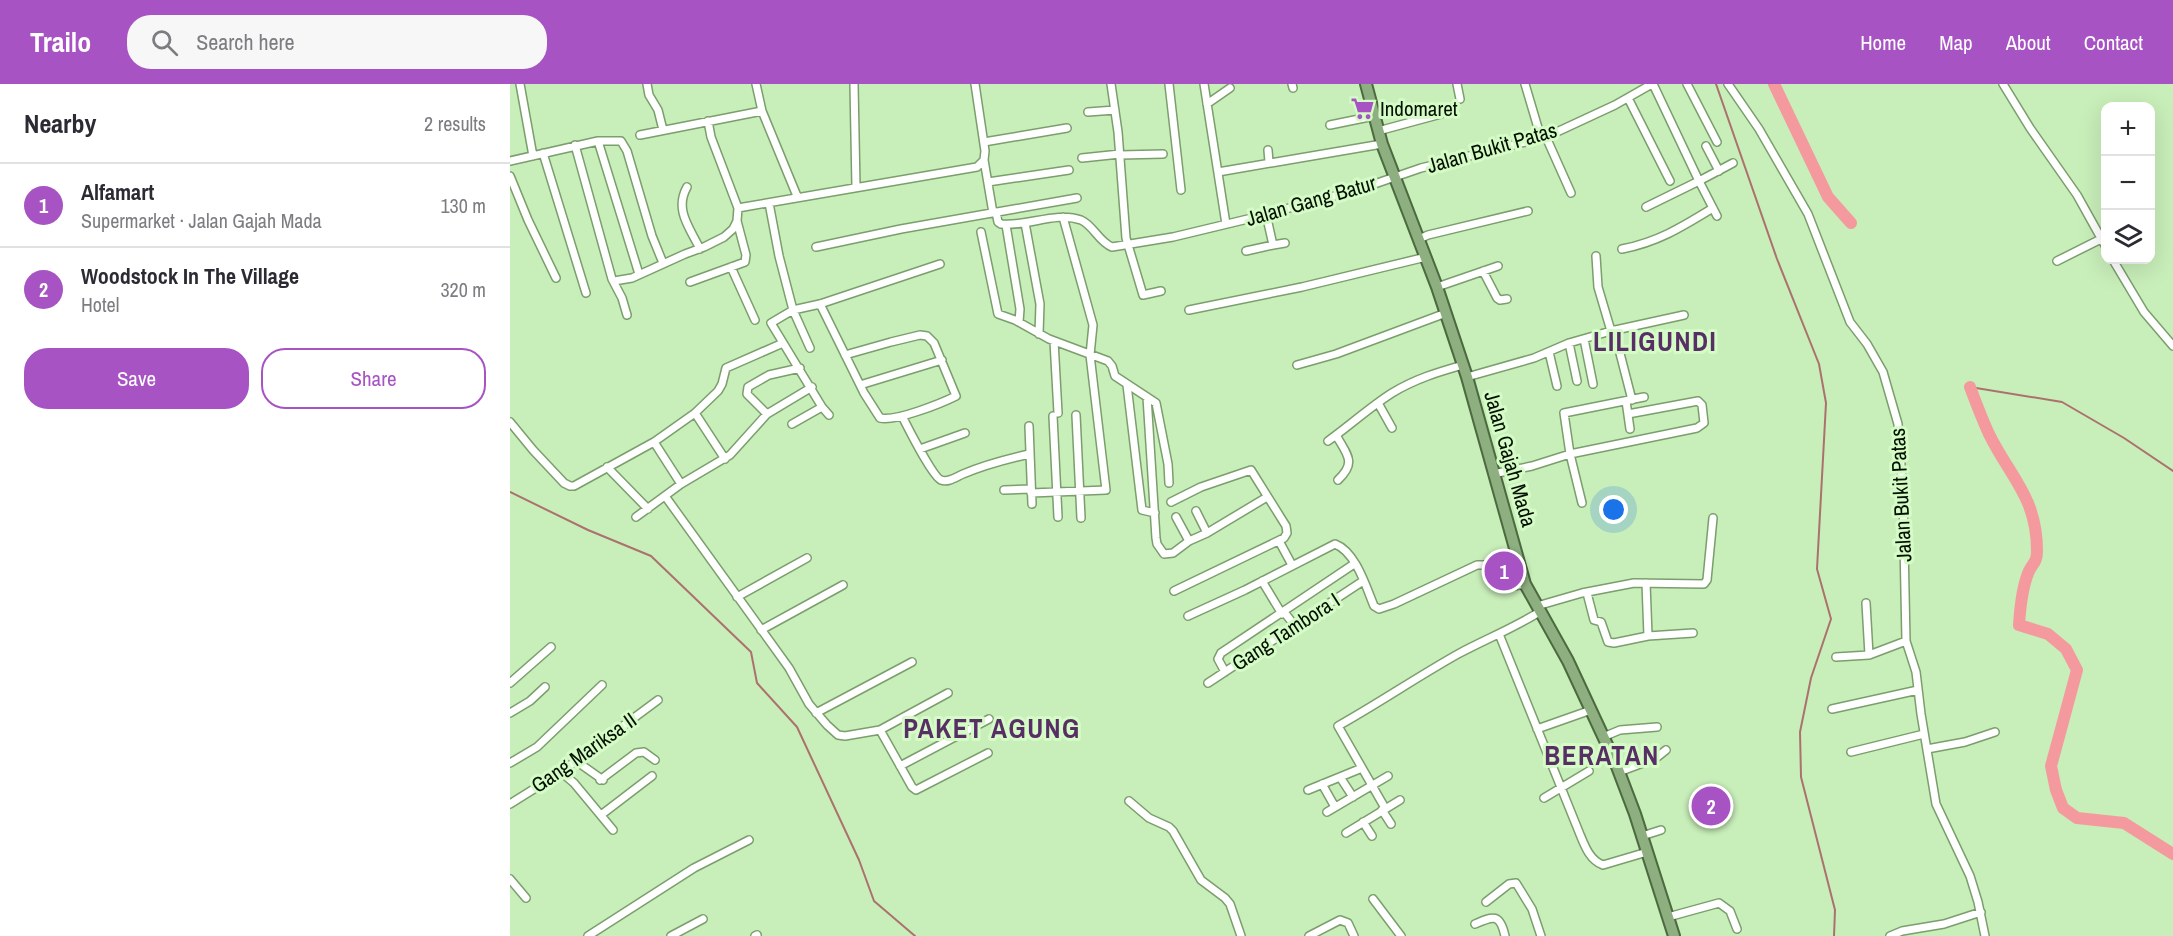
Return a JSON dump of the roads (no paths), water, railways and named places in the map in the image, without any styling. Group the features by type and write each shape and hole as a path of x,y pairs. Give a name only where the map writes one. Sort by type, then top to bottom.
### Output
{"highway":[{"name":"Jalan Gajah Mada","path":"1365,84 1382,144 1437,287 1467,377 1525,584 1569,661 1619,772 1674,936"}],"street":[{"path":"520,84 533,156"},
{"path":"647,84 649,95 658,110 663,130"},
{"path":"756,84 762,111 797,196"},
{"path":"854,84 856,187"},
{"path":"975,84 984,142 984,160 994,213 998,222 1006,225 1063,217 1093,325 1090,355 1106,490 1057,492 1004,490"},
{"path":"1111,84 1128,245 1143,295 1161,291"},
{"path":"1169,84 1181,190"},
{"name":"Jalan Gang Batur","path":"1204,84 1226,224"},
{"path":"1457,84 1460,99"},
{"path":"1525,84 1544,137 1571,193"},
{"path":"1652,84 1717,216"},
{"name":"Jalan Bukit Patas","path":"1395,177 1544,137 1628,98 1652,84"},
{"path":"1687,84 1717,142"},
{"name":"Jalan Bukit Patas","path":"1728,84 1759,129 1803,204 1847,316 1874,355 1889,388 1900,443 1906,641 1914,663 1936,804 1963,859 1985,936"},
{"path":"2003,84 2036,137 2077,195 2101,239 2057,261"},
{"path":"1208,105 1230,88"},
{"path":"1628,98 1670,181"},
{"path":"1088,112 1115,110"},
{"path":"640,135 762,111"},
{"path":"1378,131 1441,114"},
{"path":"1330,125 1374,116"},
{"path":"690,282 743,264 746,259 737,221 738,208 711,136 708,121"},
{"path":"984,142 1067,128"},
{"path":"510,161 598,141 620,140 624,143 663,263"},
{"path":"598,141 639,274"},
{"path":"1218,172 1382,144"},
{"path":"575,146 610,272 627,315"},
{"path":"1706,146 1719,171"},
{"path":"1268,150 1269,162"},
{"path":"543,153 586,294"},
{"path":"1082,158 1163,154"},
{"path":"738,208 797,196 948,173 977,167 984,160"},
{"path":"1646,207 1733,163"},
{"path":"988,182 1070,170"},
{"path":"510,176 556,278"},
{"name":"Jalan Gang Batur","path":"1063,217 1082,221 1112,247 1226,224 1395,177"},
{"path":"687,187 682,198 681,209 700,249"},
{"path":"816,247 882,232 1077,198"},
{"path":"769,203 793,310 810,348"},
{"path":"1622,249 1644,245 1673,233 1713,208"},
{"path":"1419,239 1528,211"},
{"path":"1266,214 1273,245"},
{"path":"614,282 632,278 700,249 729,234 737,221"},
{"path":"1025,223 1040,304 1039,334"},
{"path":"1006,225 1020,309 1019,322"},
{"path":"981,232 999,315 1019,322 1054,341 1108,361 1115,376 1156,403 1168,464 1169,483"},
{"path":"1246,251 1285,243"},
{"path":"1596,256 1598,287 1612,331 1629,401 1630,429"},
{"path":"1189,310 1302,287 1426,257"},
{"path":"830,415 822,407 812,387 771,323 793,310 820,304 940,264"},
{"path":"2115,264 2144,312 2173,346"},
{"path":"1437,287 1498,266"},
{"path":"731,267 755,320"},
{"path":"1483,271 1497,298 1507,299"},
{"path":"820,304 845,355 860,385 880,418 902,416 956,396 933,340 923,335 845,355"},
{"path":"1297,365 1336,354 1446,313"},
{"path":"1467,377 1534,358 1569,343 1684,315"},
{"path":"1584,339 1593,384"},
{"path":"1054,341 1058,517"},
{"path":"510,422 533,450 570,486 579,484 654,442 695,414 718,391 726,368 783,343"},
{"path":"1569,343 1577,381"},
{"path":"1549,352 1557,386"},
{"path":"860,385 942,360"},
{"path":"1328,441 1378,403 1417,380 1463,365"},
{"path":"767,414 747,394 748,387 769,375 800,368"},
{"path":"1127,385 1143,510 1155,513"},
{"path":"636,517 681,484 725,459 740,446 752,428 767,414 812,387"},
{"path":"1147,398 1156,538 1164,554 1173,553 1189,541 1267,497"},
{"path":"1582,503 1570,454 1564,413 1644,398"},
{"path":"1493,474 1532,466 1570,454 1697,428 1704,423 1702,405 1698,402 1628,414"},
{"path":"1378,403 1392,428"},
{"path":"792,424 822,407"},
{"path":"695,414 725,459"},
{"path":"1076,415 1081,518"},
{"path":"902,416 937,477 946,480 990,464 1029,454"},
{"path":"1029,426 1032,504"},
{"path":"920,449 965,433"},
{"path":"1336,435 1349,463 1348,471 1338,480"},
{"path":"654,442 681,484"},
{"path":"607,467 648,509"},
{"path":"1170,502 1201,487 1251,470 1287,530 1287,536 1279,541 1174,591"},
{"path":"665,496 789,668 816,713 842,736 880,730 948,693"},
{"path":"1196,511 1207,532"},
{"path":"1176,517 1189,541"},
{"path":"1390,824 1372,785 1338,726 1429,670 1499,634 1539,609 1587,592 1634,583 1700,585 1706,583 1713,518"},
{"path":"1279,541 1292,566"},
{"path":"1188,616 1335,544 1344,549 1363,581 1374,606 1381,609 1477,565 1484,565 1502,586 1525,584"},
{"path":"737,597 807,558"},
{"path":"1225,672 1218,659 1221,653 1354,564"},
{"path":"1262,581 1283,613 1295,626"},
{"name":"Gang Tambora I","path":"1208,683 1363,581"},
{"path":"1646,583 1648,636"},
{"path":"761,630 843,585"},
{"path":"1587,592 1594,620 1600,622 1609,643 1648,636 1693,633"},
{"path":"1866,603 1869,655"},
{"path":"1499,634 1582,840 1596,862 1606,865 1647,852"},
{"path":"1836,657 1869,655 1906,641"},
{"path":"510,683 551,647"},
{"path":"816,713 912,662"},
{"path":"510,763 537,747 602,686"},
{"path":"510,713 530,701 545,687"},
{"path":"1832,709 1918,690"},
{"name":"Gang Mariksa II","path":"510,804 561,772 658,700"},
{"path":"1537,729 1591,710"},
{"path":"900,766 989,719"},
{"path":"1603,737 1620,730 1657,727"},
{"path":"880,730 912,787 918,790 988,753"},
{"path":"1927,749 1965,742 1995,732"},
{"path":"1851,752 1924,734"},
{"path":"1619,772 1656,758 1666,750"},
{"path":"576,761 604,780 636,753 644,752 655,760"},
{"path":"1308,790 1362,768"},
{"path":"1544,798 1589,771"},
{"path":"561,772 574,783 613,830"},
{"path":"601,815 652,776"},
{"path":"1327,812 1389,776"},
{"path":"1340,777 1353,797"},
{"path":"1322,784 1335,807"},
{"path":"1346,833 1400,800"},
{"path":"1129,801 1149,818 1173,831 1201,880 1226,898 1230,904 1241,936"},
{"path":"1363,822 1372,836"},
{"path":"1642,836 1661,831"},
{"path":"588,936 694,868 749,840"},
{"path":"510,879 526,898"},
{"path":"1486,902 1509,884 1516,883 1532,909 1541,936"},
{"path":"1372,899 1401,936"},
{"path":"1668,917 1719,903 1730,911 1737,929"},
{"path":"1882,936 1944,924 1980,912"},
{"path":"1475,924 1496,918 1501,922 1505,936"},
{"path":"674,935 702,919"},
{"path":"1309,936 1343,920 1348,923 1354,936"}],"waterway":[{"path":"1716,84 1777,259 1819,364 1826,403 1817,569 1831,619 1811,678 1800,732 1801,777 1835,910 1834,936"},
{"path":"1774,84 1828,197 1851,223"},
{"path":"1970,387 2062,402 2124,438 2173,471"},
{"path":"1970,387 1989,434 2021,488 2036,532 2036,558 2025,584 2019,625 2048,634 2066,649 2077,670 2051,766 2063,808 2077,818 2124,823 2173,854"},
{"path":"510,492 588,530 651,556 751,652 757,683 797,727 859,860 874,901 915,936"}],"place":[{"name":"Indomaret","path":"1362,109"},
{"name":"Alfamart","path":"1504,571"},
{"name":"Woodstock In The Village","path":"1711,806"}],"district":[{"name":"LILIGUNDI","path":"1655,342"},
{"name":"PAKET AGUNG","path":"992,729"},
{"name":"BERATAN","path":"1602,756"}]}
